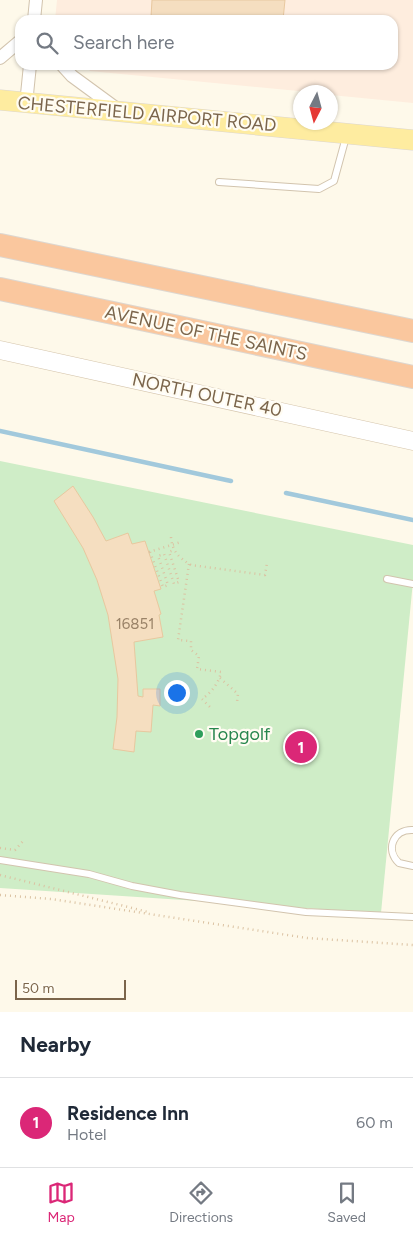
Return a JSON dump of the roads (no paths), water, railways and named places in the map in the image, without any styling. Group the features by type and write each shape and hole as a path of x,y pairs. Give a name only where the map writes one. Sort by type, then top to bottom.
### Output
{"highway":[{"path":"0,245 413,331"},
{"name":"AVENUE OF THE SAINTS","path":"0,290 413,376"}],"main road":[{"name":"CHESTERFIELD AIRPORT ROAD","path":"0,100 413,140"}],"street":[{"path":"34,15 36,0"},
{"path":"0,58 15,45"},
{"path":"26,104 29,70"},
{"path":"67,70 119,111"},
{"name":"NORTH OUTER 40","path":"0,350 413,441"}],"lane":[{"path":"219,182 319,189 334,181 346,134"},
{"path":"386,579 413,584"},
{"path":"413,830 400,833 395,837 391,848 395,859 399,863 413,866"},
{"path":"0,860 89,874 132,886 180,895 306,912 413,917"}],"waterway":[{"path":"0,431 231,481"},
{"path":"286,493 413,520"}],"place":[{"name":"Topgolf","path":"199,734"},
{"name":"Residence Inn","path":"301,747"}]}
